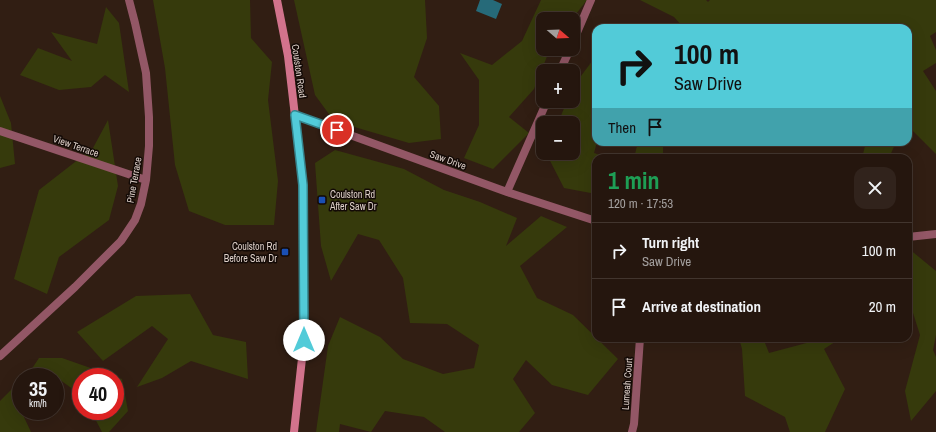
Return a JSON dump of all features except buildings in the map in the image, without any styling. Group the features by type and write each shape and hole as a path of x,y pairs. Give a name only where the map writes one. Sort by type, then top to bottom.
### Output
{"street":[{"name":"Pine Terrace","path":"0,356 75,287 120,241 135,220 141,204 146,180 149,146 149,117 146,73 129,0"},
{"name":"Coulston Road","path":"277,0 288,56 303,185 304,340 294,432"},
{"path":"580,26 591,0"},
{"path":"507,192 544,108"},
{"name":"Saw Drive","path":"295,115 507,192 592,220"},
{"name":"View Terrace","path":"0,131 146,180"},
{"path":"912,237 936,234"},
{"name":"Lumeah Court","path":"632,432 634,424 640,342"}],"green space":[{"path":"153,0 250,0 251,38 272,62 268,100 278,181 274,225 225,225 189,211 175,165 165,68"},
{"path":"294,0 425,0 427,38 414,77 439,106 441,139 409,143 334,121 315,95"},
{"path":"541,0 587,0 578,12 536,12 536,56 547,56 544,64 536,64 536,84 534,89 509,117 529,133 493,169 464,158 479,125 479,80 460,53 492,65 522,41"},
{"path":"640,0 706,0 708,2 710,0 936,0 936,32 930,36 936,50 936,63 923,71 936,91 936,154 912,130 912,24 680,24 674,17"},
{"path":"106,7 119,23 129,92 105,75 91,87 59,90 20,75 38,48 72,61 51,32 97,44"},
{"path":"592,61 592,146 596,146 594,153 597,154 592,154 592,193 564,188 550,160 580,160 580,116 561,116 564,108 580,108 580,77"},
{"path":"0,96 11,123 15,164 0,168"},
{"path":"108,120 118,186 109,220 59,257 47,294 14,279 39,190 93,148"},
{"path":"637,146 663,146 663,154 635,154"},
{"path":"865,146 894,146 891,154 863,154"},
{"path":"335,150 404,169 444,190 480,202 517,218 506,246 541,216 567,227 520,266 537,298 573,315 592,334 592,342 601,342 618,359 588,395 552,385 526,360 513,379 535,413 519,432 445,432 424,417 385,411 371,432 340,424 339,432 316,432 328,346 340,317 380,337 403,359 443,374 474,368 479,345 447,324 410,323 403,278 379,240 358,234 331,281 321,246 315,163"},
{"path":"912,251 936,271 936,335 933,350 936,357 936,391 911,421 905,391 920,335 912,310"},
{"path":"190,294 213,335 246,342 248,379 191,361 162,378 137,387 168,339 152,326 103,361 77,332 136,296"},
{"path":"740,342 765,342 769,353 810,342 835,342 824,349 845,389 825,432 790,432 785,417 745,396 742,349"},
{"path":"39,358 62,358 91,368 72,368 72,389 64,383 64,368 32,368"},
{"path":"12,389 12,420 25,420 31,432 0,432 0,401"},
{"path":"124,390 128,411 124,415"},
{"path":"96,420 120,420 109,432 102,432"}],"water":[{"path":"480,0 493,0 502,4 496,19 476,11"}],"place":[{"name":"Coulston Rd After Saw Dr","path":"322,200"},
{"name":"Coulston Rd Before Saw Dr","path":"285,252"}],"route":[{"path":"304,340 303,185 295,115 337,130"}]}
